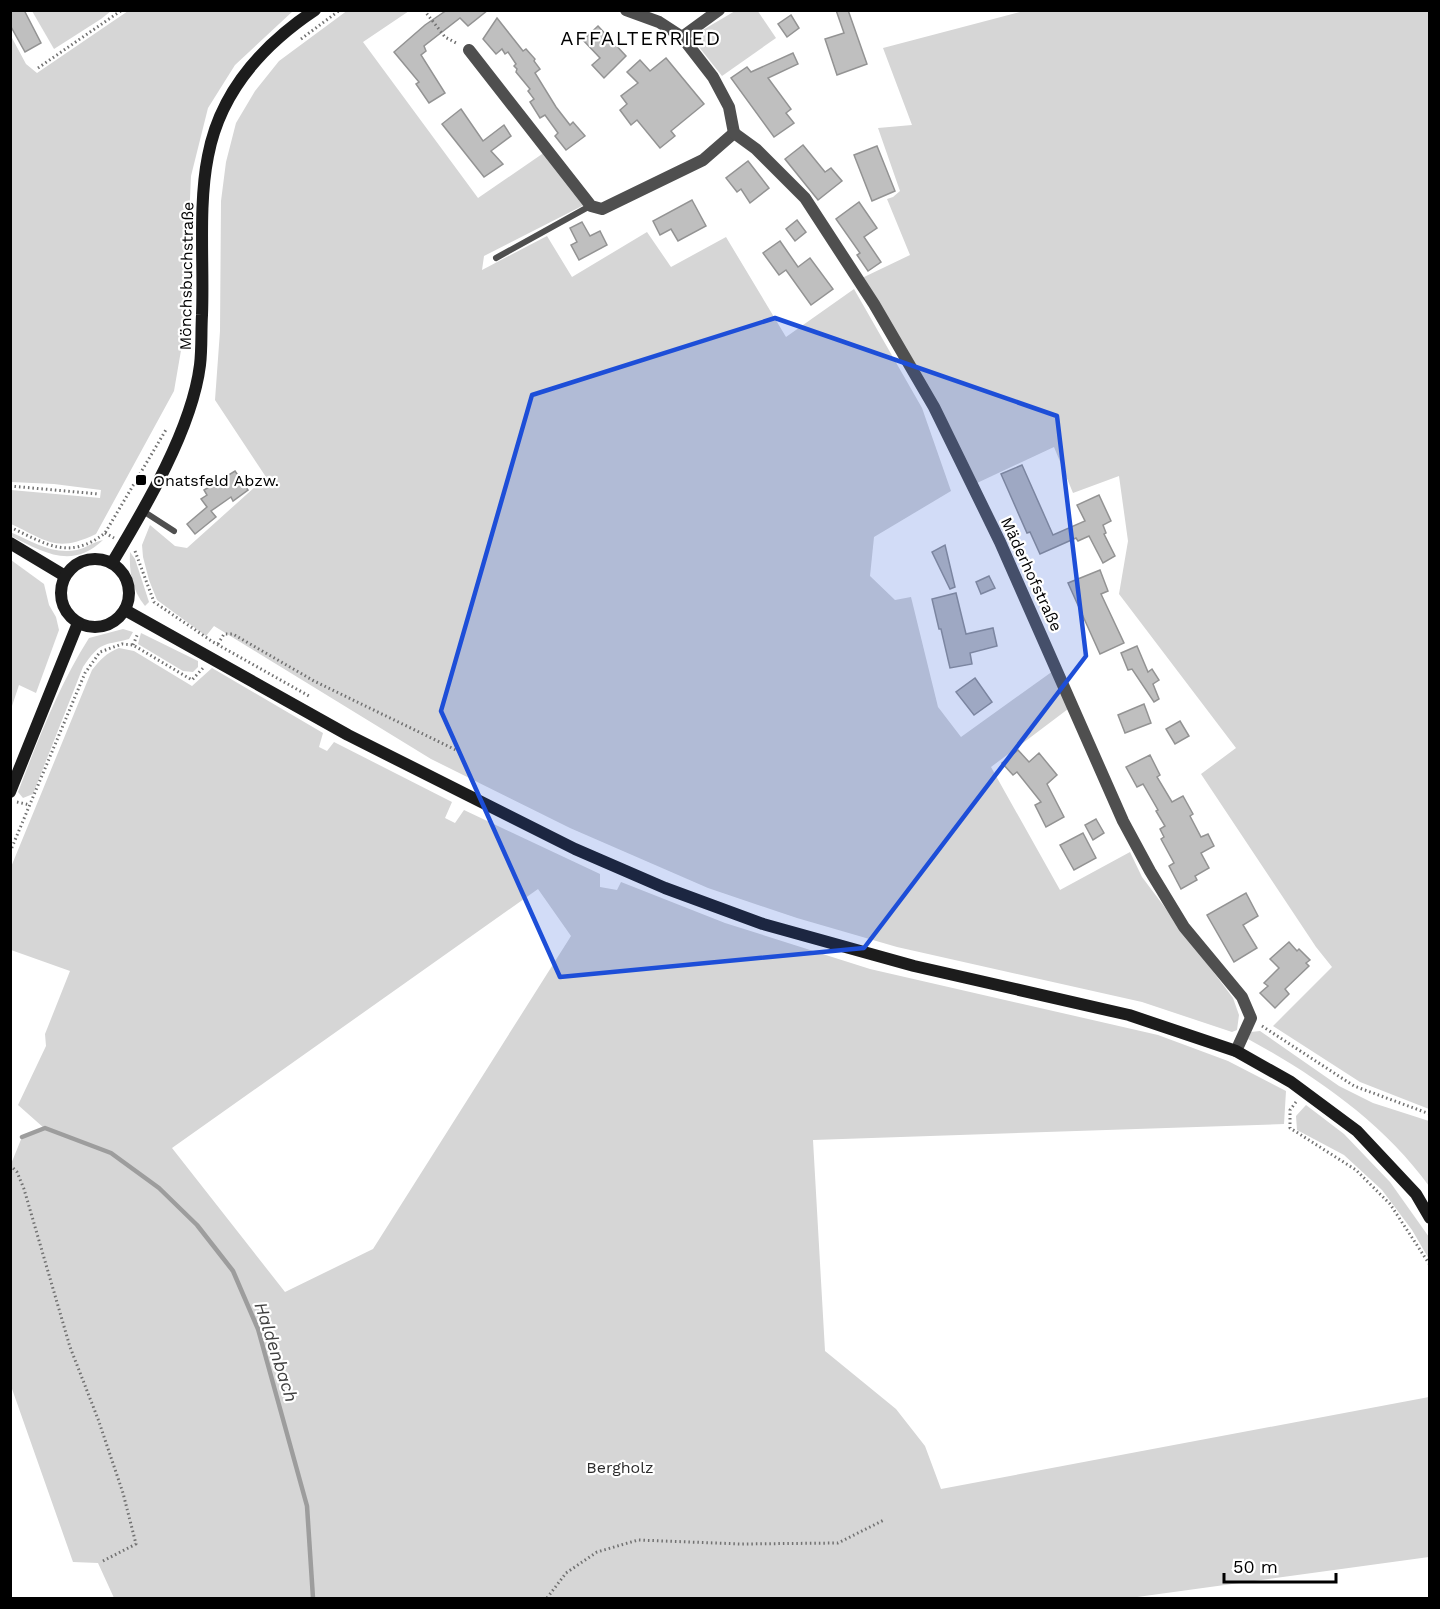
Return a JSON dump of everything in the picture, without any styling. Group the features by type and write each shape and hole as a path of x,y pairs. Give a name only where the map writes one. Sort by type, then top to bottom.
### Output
{"street":[{"name":"Mönchsbuchstraße","path":"112,563 143,511 181,432 200,365 205,191 208,156 221,111 241,78 261,53 315,10"},
{"path":"469,50 591,206 602,209 703,160 734,133 729,108 713,77 682,38 659,22 626,10"},
{"path":"682,38 719,10"},
{"name":"Mäderhofstraße","path":"734,133 756,148 805,198 874,303 934,407 995,532 1123,821 1184,927 1242,997 1251,1018"},
{"path":"10,543 65,576"},
{"path":"92,559 112,563 127,579 129,600 125,610 109,625 88,627 78,623 64,607 61,597 65,576 72,567 92,559"},
{"path":"125,610 348,735 575,849 664,888 763,924 914,966 1128,1015 1236,1051 1303,1090 1357,1131 1416,1194 1430,1218"},
{"path":"10,792 78,623"},
{"path":"1236,1051 1251,1018"}],"lane":[{"path":"496,258 591,206"},
{"path":"143,511 174,531"}],"path":[{"path":"38,68 123,10"},
{"path":"298,41 340,10"},
{"path":"424,10 445,37 469,50"},
{"path":"10,527 54,547 69,549 97,539 105,533 166,429 186,416"},
{"path":"10,486 99,494"},
{"path":"139,542 135,551 154,602 218,644 317,700"},
{"path":"218,644 224,634 233,634 314,681 456,750"},
{"path":"10,852 86,673 100,651 122,644 133,645 192,680 212,658"},
{"path":"1251,1018 1354,1086 1430,1114"},
{"path":"1303,1090 1290,1110 1290,1128 1356,1170 1390,1204 1430,1265"},
{"path":"10,1165 17,1172 24,1189 70,1347 99,1419 136,1544 101,1562"},
{"path":"547,1599 566,1573 597,1552 638,1540 741,1544 838,1543 884,1520"}],"highlighted area":[{"path":"775,318 1057,416 1086,656 864,948 560,977 441,711 532,395"}],"green space":[{"path":"348,10 409,11 363,42 478,198 545,152 584,205 484,256 482,270 547,236 572,277 647,232 671,267 726,237 786,337 854,289 922,408 951,491 874,537 870,576 895,600 911,597 938,707 961,737 1053,671 1068,709 991,767 1060,890 1130,852 1142,877 1233,998 1239,1015 1237,1030 1232,1032 1142,1002 897,947 797,918 708,888 570,828 431,759 214,626 206,636 157,600 143,557 142,545 150,525 175,546 187,548 266,477 215,400 220,331 221,201 226,162 236,123 255,91 279,61"},
{"path":"757,10 776,38 722,76 691,37 735,11"},
{"path":"32,11 111,11 54,49"},
{"path":"128,11 293,11 235,65 208,108 191,176 184,333 174,391 96,534 82,540 61,544 44,540 11,524 11,490 100,498 101,490 54,484 11,482 11,36 26,64 37,73"},
{"path":"1024,11 1429,11 1429,1109 1360,1082 1273,1026 1332,967 1316,947 1201,774 1236,748 1119,594 1128,541 1119,476 1073,493 1054,447 977,483 862,278 910,255 887,199 900,191 878,128 912,125 883,48"},
{"path":"10,532 59,551 77,550 103,540 80,554 57,555 23,542 11,536"},
{"path":"130,552 135,559 149,602 145,606 132,580"},
{"path":"11,560 44,584 59,630 36,693 19,685 11,709"},
{"path":"123,629 133,632 129,639 107,644 98,649 83,667 33,794 23,798 18,792 50,713 78,656 89,638"},
{"path":"141,633 198,661 198,667 193,672 183,671 138,644"},
{"name":"Bergholz","path":"119,648 134,651 192,686 212,668 323,733 319,747 327,751 334,742 452,802 445,818 455,823 464,810 600,874 600,887 617,890 621,882 725,923 870,969 1158,1035 1228,1061 1286,1091 1284,1124 813,1140 825,1351 896,1409 925,1446 941,1489 1429,1397 1429,1557 1130,1598 114,1598 98,1563 73,1562 11,1386 11,1164 22,1137 44,1128 18,1105 46,1046 45,1034 70,971 11,950 11,867 92,670","holes":["538,889 571,936 373,1249 285,1292 172,1148"]},
{"path":"1260,1031 1339,1086 1373,1103 1429,1121 1429,1186 1391,1142 1347,1103 1323,1085 1248,1039 1251,1032"},
{"path":"1306,1105 1344,1134 1390,1182 1429,1237 1429,1259 1412,1230 1382,1190 1344,1155 1297,1130 1296,1116"}],"building":[{"path":"10,10 24,10 41,43 25,52 10,25"},
{"path":"447,10 488,10 468,26 460,18 424,46 426,51 421,55 445,93 429,103 416,84 419,82 394,52 425,25"},
{"path":"836,10 848,10 867,64 837,75 825,39 844,33"},
{"path":"791,15 799,28 787,37 778,24"},
{"path":"497,18 523,51 526,49 535,59 540,69 535,73 556,107 570,125 573,122 585,136 566,150 555,136 558,133 545,115 540,118 530,102 534,99 528,91 530,89 516,72 517,69 514,66 516,64 508,52 505,54 502,49 496,54 483,39"},
{"path":"598,26 626,56 604,78 592,65 600,58 583,40"},
{"path":"793,53 798,64 768,78 791,109 786,113 794,123 774,137 731,78 747,67 751,72"},
{"path":"666,58 704,104 671,131 675,136 660,148 637,120 631,125 620,110 627,104 621,96 638,83 627,72 640,60 650,71"},
{"path":"461,109 483,141 504,125 511,136 491,151 503,164 484,177 442,124"},
{"path":"803,145 825,172 831,168 842,181 818,200 785,159"},
{"path":"877,146 895,191 872,201 854,155"},
{"path":"748,161 769,188 750,203 741,189 737,192 726,178"},
{"path":"692,200 706,226 678,241 671,229 660,235 653,221"},
{"path":"859,202 877,228 864,237 881,262 868,271 857,255 860,253 836,219"},
{"path":"797,220 806,232 795,241 786,229"},
{"path":"582,222 590,236 600,231 607,245 579,260 571,245 577,242 570,228"},
{"path":"780,241 798,267 810,258 833,289 811,305 786,270 779,275 763,253"},
{"path":"1022,465 1053,535 1085,521 1077,505 1099,495 1111,521 1103,525 1106,533 1104,534 1115,556 1103,563 1089,536 1078,541 1076,538 1040,554 1030,532 1027,533 1001,474"},
{"path":"235,471 248,490 233,501 231,497 211,511 216,517 195,534 187,524 207,507 201,499 207,495 204,490"},
{"path":"945,545 955,587 950,589 932,552"},
{"path":"1100,570 1108,591 1101,594 1124,643 1100,654 1068,583"},
{"path":"989,576 995,588 981,594 976,582"},
{"path":"956,593 966,634 993,628 997,646 970,653 972,664 950,668 932,599"},
{"path":"1137,646 1148,672 1152,669 1159,680 1153,684 1159,699 1154,702 1132,669 1128,670 1121,653"},
{"path":"975,678 992,702 974,715 956,692"},
{"path":"1144,704 1151,723 1125,733 1118,715"},
{"path":"1180,721 1189,736 1175,744 1166,729"},
{"path":"1018,750 1029,762 1039,753 1057,775 1047,784 1064,817 1046,827 1035,805 1041,802 1017,772 1013,775 1002,763"},
{"path":"1150,755 1160,775 1157,777 1172,802 1183,796 1193,814 1190,816 1201,837 1208,834 1214,846 1201,853 1209,868 1195,876 1197,880 1181,889 1169,866 1174,863 1161,839 1164,837 1160,829 1165,826 1156,811 1158,810 1143,784 1137,787 1126,767"},
{"path":"1096,819 1104,833 1093,840 1085,825"},
{"path":"1083,833 1096,858 1074,870 1060,845"},
{"path":"1246,893 1258,916 1243,925 1257,948 1234,962 1207,915"},
{"path":"1289,942 1310,960 1306,963 1309,966 1285,989 1289,994 1275,1008 1260,993 1268,986 1264,983 1279,968 1270,959"}],"waterway":[{"name":"Haldenbach","path":"22,1137 45,1128 111,1153 159,1188 197,1225 233,1271 258,1329 307,1506 313,1598"}],"place":[{"name":"Onatsfeld Abzw.","path":"141,480"}],"district":[{"name":"AFFALTERRIED","path":"641,38"}]}
